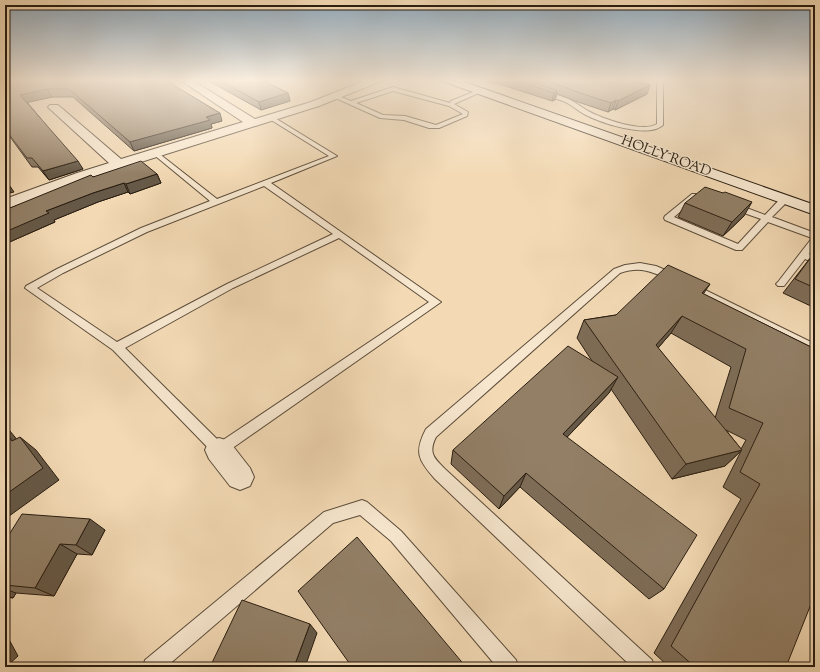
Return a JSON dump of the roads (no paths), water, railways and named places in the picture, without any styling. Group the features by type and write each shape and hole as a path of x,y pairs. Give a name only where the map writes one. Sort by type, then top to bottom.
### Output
{"street":[{"path":"59,111 119,165"},
{"path":"234,111 253,123"},
{"path":"5,205 50,188 155,153 290,111"},
{"name":"HOLLY ROAD","path":"537,111 815,210"},
{"path":"219,450 240,477"}],"lane":[{"path":"369,111 382,117 405,118 429,126 437,127 466,115 466,113 463,111"},
{"path":"586,111 634,128 647,130 657,128 660,125 660,111"},
{"path":"265,183 436,302 219,450 117,347 30,288 60,271 144,230 334,156 270,117"},
{"path":"155,153 216,202"},
{"path":"706,195 699,193 668,218 739,248 785,199"},
{"path":"726,203 815,236"},
{"path":"117,347 230,286 339,235"},
{"path":"781,284 815,240"},
{"path":"803,255 815,260"},
{"path":"644,667 440,474 425,458 424,444 431,433 617,271 629,266 645,266 672,277 815,349"},
{"path":"152,667 329,517 362,507 396,536 509,667"}]}
